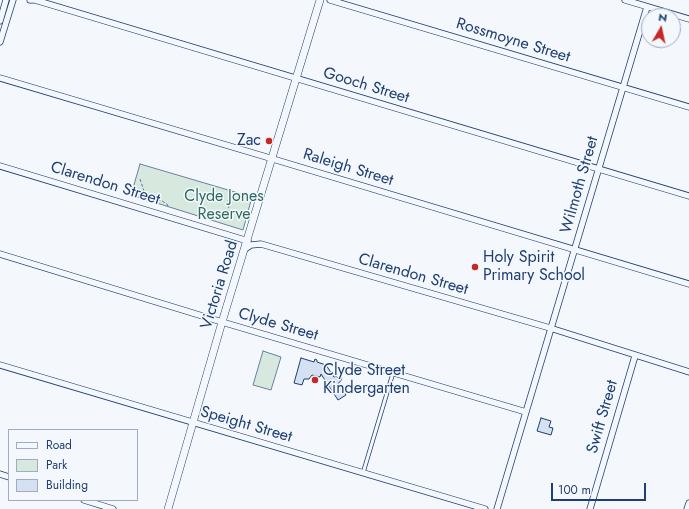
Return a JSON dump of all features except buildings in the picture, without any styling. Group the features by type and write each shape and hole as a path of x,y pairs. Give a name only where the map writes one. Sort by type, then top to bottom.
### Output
{"street":[{"path":"0,21 6,0"},
{"path":"0,42 13,0 9,0"},
{"name":"Gooch Street","path":"30,0 689,196"},
{"name":"Victoria Road","path":"168,509 222,322 248,241 320,0"},
{"name":"Rossmoyne Street","path":"330,0 689,107"},
{"path":"625,0 689,19"},
{"name":"Wilmoth Street","path":"497,509 646,6"},
{"name":"Raleigh Street","path":"0,78 689,284"},
{"name":"Clarendon Street","path":"0,166 248,241"},
{"name":"Clarendon Street","path":"245,249 251,245 261,244 550,328 689,372"},
{"name":"Clyde Street","path":"0,254 222,322 526,412"},
{"name":"Swift Street","path":"590,509 635,356"},
{"name":"Speight Street","path":"0,365 485,509"},
{"path":"87,501 114,509"},
{"path":"687,509 689,503"}],"lane":[{"path":"363,473 393,373"}],"path":[{"path":"140,179 149,198 162,201 167,204 169,208"},
{"path":"228,200 230,212"},
{"path":"202,210 206,214 223,214 230,212 245,218"},
{"path":"205,218 206,214"}],"green space":[{"name":"Clyde Jones Reserve","path":"140,164 252,197 243,230 131,195"},
{"path":"263,351 281,357 271,390 253,385"}],"place":[{"name":"Zac","path":"269,141"},
{"name":"Holy Spirit Primary School","path":"475,267"},
{"name":"Clyde Street Kindergarten","path":"315,380"}]}
